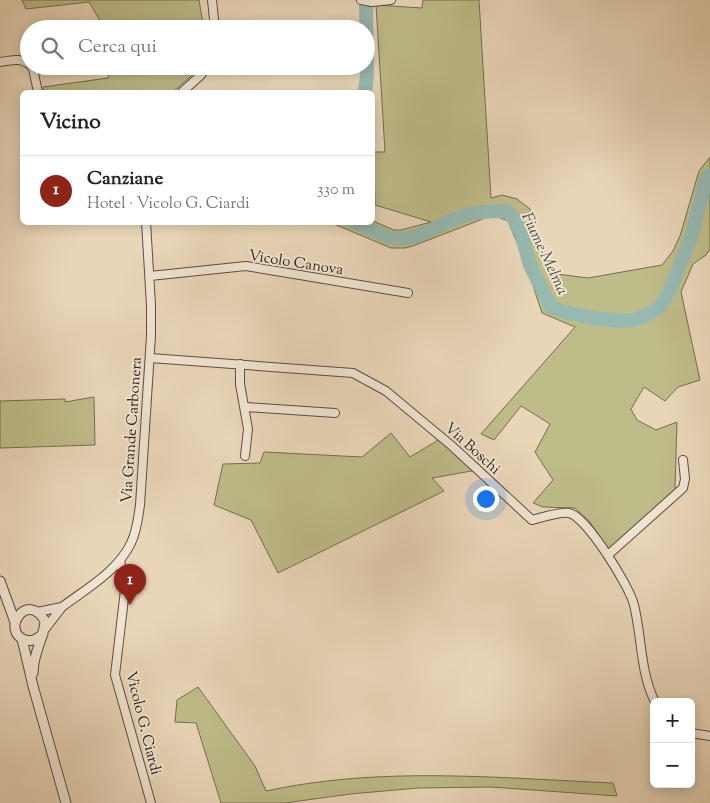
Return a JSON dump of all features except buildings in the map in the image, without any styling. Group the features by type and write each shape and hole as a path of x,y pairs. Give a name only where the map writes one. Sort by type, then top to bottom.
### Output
{"street":[{"path":"212,0 214,20"},
{"path":"360,0 372,2 390,0"},
{"path":"0,62 20,60"},
{"path":"33,75 37,90"},
{"path":"184,90 201,75"},
{"name":"Via Grande Carbonera","path":"44,632 62,607 102,577 120,560 131,544 137,528 150,358 151,305 146,225"},
{"name":"Vicolo Canova","path":"150,276 246,266 408,294"},
{"name":"Via Boschi","path":"150,358 353,373 386,391 452,446 532,520 568,512 576,515 608,555 634,603 642,660 654,698"},
{"path":"240,364 240,384 248,429 245,456"},
{"path":"245,407 335,413"},
{"path":"608,555 683,488 685,478 683,460"},
{"name":"Vicolo G. Ciardi","path":"120,560 125,590 115,675 151,803"},
{"path":"0,581 15,622 16,633 22,639 66,803"},
{"path":"3,590 14,604 33,611 45,621 44,632 34,659 34,686"},
{"name":"Via Grande Carbonera","path":"33,611 62,607"},
{"path":"15,622 22,612 33,611"},
{"path":"22,639 30,641 37,639 44,632"},
{"path":"695,734 710,736"}],"shaded area":[{"path":"22,0 199,0 202,20 100,20 89,2 26,9"},
{"path":"423,0 479,0 491,198 502,195 517,199 530,209 535,232 549,273 588,278 662,265 673,251 680,236 699,171 710,157 710,249 706,255 693,264 681,292 700,380 678,387 665,401 644,387 631,409 637,420 656,430 677,422 675,488 680,488 610,551 589,521 575,508 543,507 533,503 553,480 535,452 550,424 521,406 494,440 481,434 575,327 542,313 526,264 508,221 493,215 405,248 391,248 336,225 375,225 375,222 394,230 401,230 431,222 375,205 375,152 385,152 376,5 422,8"},
{"path":"108,75 192,75 175,90 44,90 43,87 108,78"},
{"path":"94,397 95,445 0,448 0,401 65,399 65,402"},
{"path":"391,433 410,457 440,439 477,470 432,478 444,491 278,573 251,520 214,505 223,464 260,463 264,452 362,457"},
{"path":"198,687 255,766 266,791 352,778 439,776 613,783 617,796 491,787 418,788 350,794 285,803 221,803 196,723 175,722 177,700"}],"waterway":[{"path":"366,7 366,20"},
{"path":"365,90 367,75"},
{"name":"Fiume Melma","path":"360,225 384,235 401,239 416,236 466,215 506,211 513,217 521,233 530,265 551,307 587,317 619,321 634,320 660,307 669,292 691,238 706,180 710,175"}],"place":[{"name":"Canziane","path":"130,605"}]}
